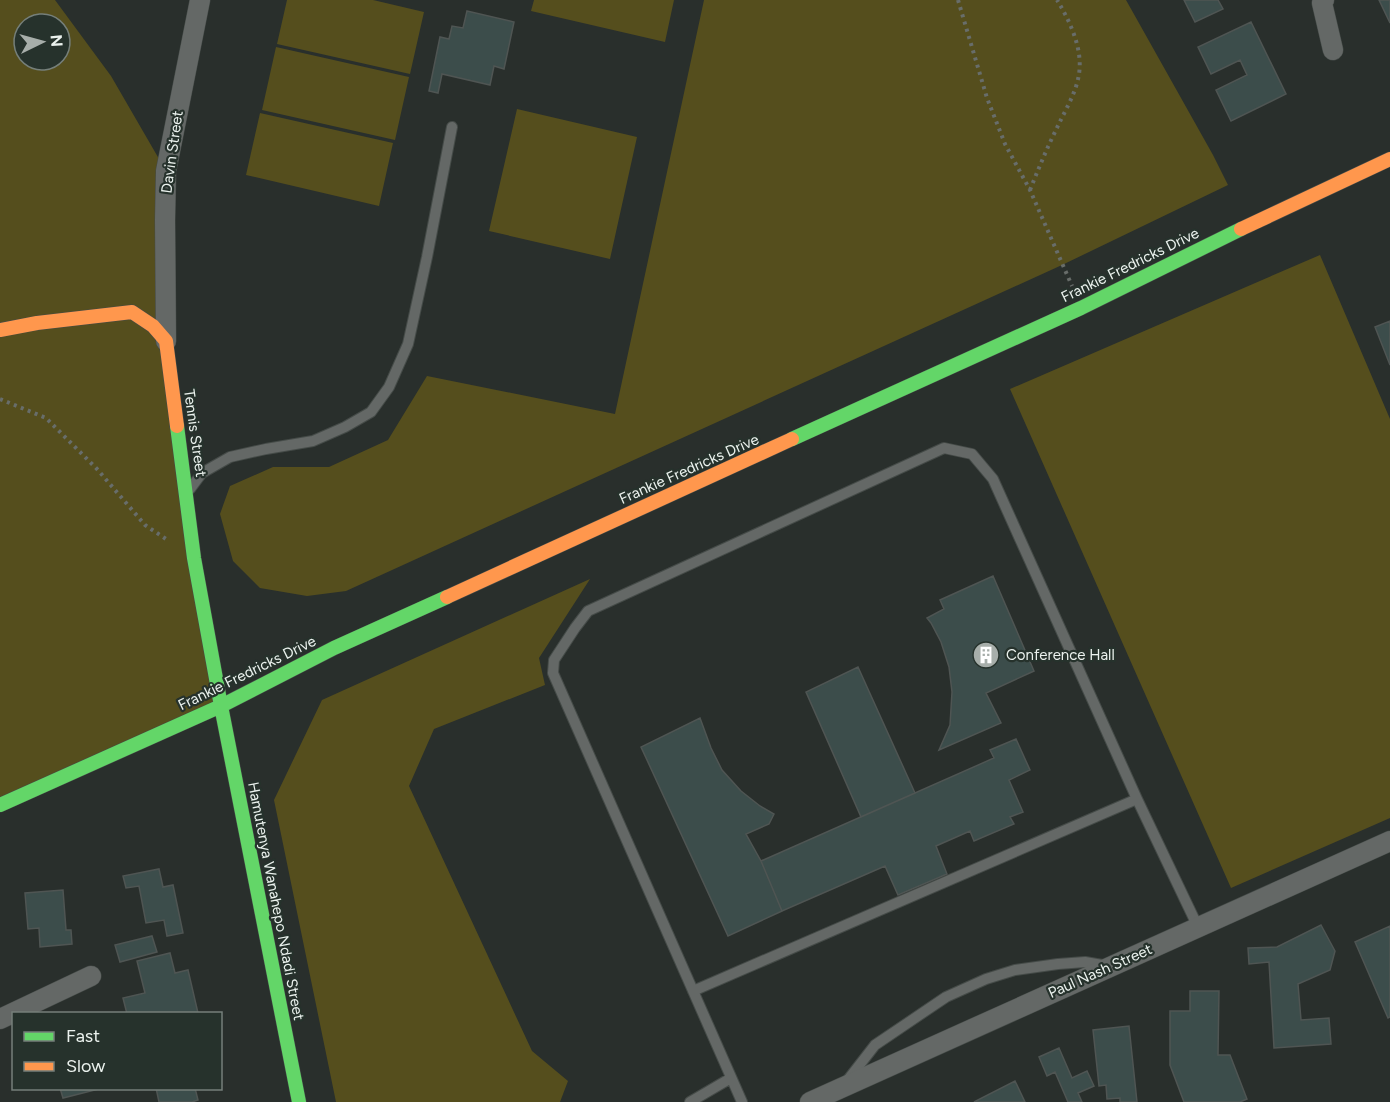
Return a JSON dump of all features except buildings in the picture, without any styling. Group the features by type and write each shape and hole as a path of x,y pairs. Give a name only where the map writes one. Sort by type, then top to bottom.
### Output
{"street":[{"name":"Davin Street","path":"166,341 166,171 200,0"},
{"path":"1324,0 1322,3 1333,50"},
{"name":"Frankie Fredricks Drive","path":"0,805 221,706 334,648 1081,308 1390,159"},
{"path":"0,330 37,323 132,312 153,326 166,341"},
{"name":"Tennis Street","path":"166,341 194,558 221,706"},
{"name":"Hamutenya Wanahepo Ndadi Street","path":"221,706 299,1102"},
{"name":"Paul Nash Street","path":"810,1102 1390,841"},
{"path":"15,1012 91,976"}],"lane":[{"path":"187,494 202,473 230,456 313,441 371,412 389,387 408,344 452,127"},
{"path":"742,1102 553,673 554,660 574,628 588,611 944,448 972,454 993,479 1137,799 1198,927"},
{"path":"693,991 1137,799"},
{"path":"841,1088 875,1045 946,997 986,979 1015,970 1085,962 1111,966"},
{"path":"690,1102 731,1078"}],"path":[{"path":"958,0 987,98 1005,144 1030,190 1081,308"},
{"path":"1030,190 1074,94 1079,74 1079,52 1067,18 1057,0"},
{"path":"0,399 46,418 97,469 146,525 194,558"}],"shaded area":[{"path":"0,0 55,0 64,12 12,12 12,72 72,72 72,23 111,76 166,171 166,341 221,706 0,805"},
{"path":"287,0 373,0 424,12 410,74 277,44"},
{"path":"534,0 674,0 665,42 531,11"},
{"path":"704,0 1126,0 1228,185 1062,265 346,591 307,596 260,588 233,561 220,514 230,486 273,467 329,467 388,440 427,376 615,414"},
{"path":"276,47 409,77 395,140 262,110"},
{"path":"517,109 637,137 610,259 489,231"},
{"path":"260,113 393,143 379,206 246,175"},
{"path":"1320,255 1390,419 1390,818 1231,888 1010,389"},
{"path":"590,579 539,658 545,685 434,729 409,786 532,1051 568,1081 560,1102 336,1102 274,800 322,700"}],"traffic: fast":[{"path":"792,439 1081,308 1241,229"},
{"path":"177,426 194,558 299,1102"},
{"path":"0,805 221,706 334,648 447,597"}],"traffic: slow":[{"path":"1241,229 1390,159"},
{"path":"0,330 37,323 132,312 153,326 166,341 177,426"},
{"path":"447,597 792,439"}],"place":[{"name":"Conference Hall","path":"986,655"}]}
